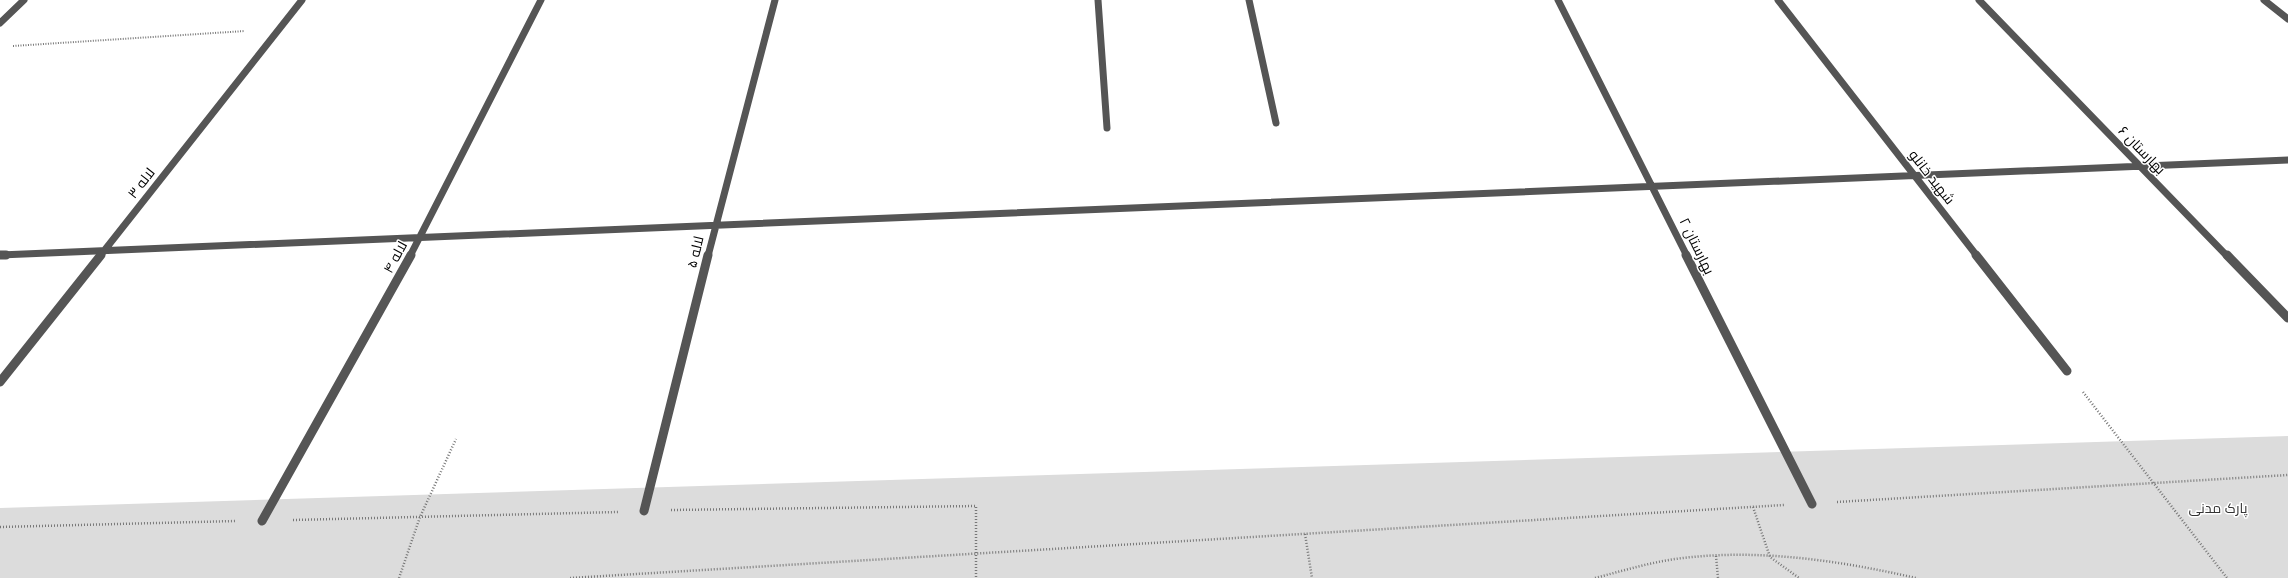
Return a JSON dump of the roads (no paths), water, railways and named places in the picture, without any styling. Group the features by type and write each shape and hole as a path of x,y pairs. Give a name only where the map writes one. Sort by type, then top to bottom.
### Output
{"street":[{"path":"0,23 24,0"},
{"name":"لاله ۳","path":"0,382 302,0"},
{"name":"لاله ۴","path":"262,521 420,238 541,0"},
{"name":"لاله ۵","path":"644,511 715,226 775,0"},
{"path":"1098,0 1107,128"},
{"path":"1249,0 1276,122"},
{"name":"بهارستان ۲","path":"1558,0 1812,504"},
{"name":"شهید خانلو","path":"1778,0 2067,371"},
{"name":"بهارستان ۶","path":"1979,0 2288,318"},
{"path":"2264,0 2288,19"},
{"path":"0,255 2288,160"}],"park label":[{"name":"پارک مدنی","path":"2218,508"}]}
